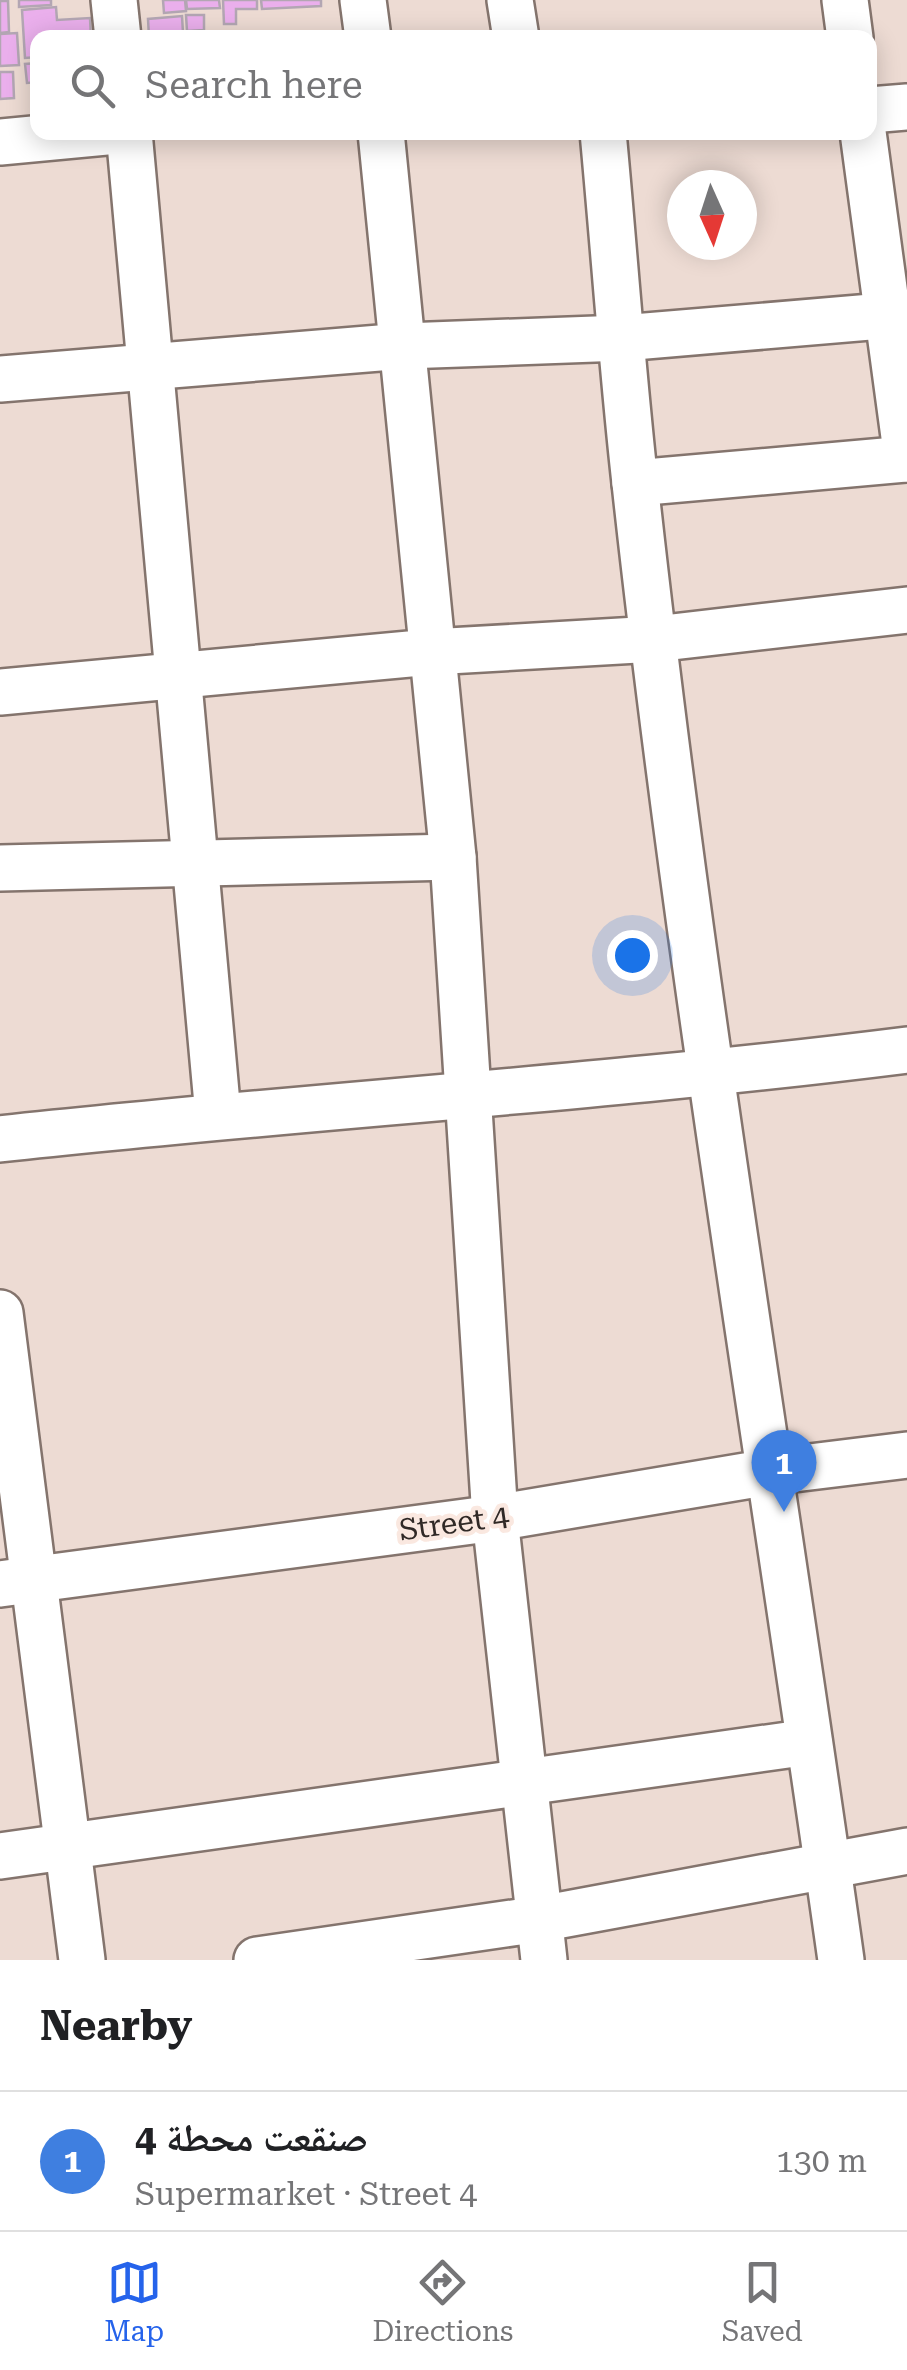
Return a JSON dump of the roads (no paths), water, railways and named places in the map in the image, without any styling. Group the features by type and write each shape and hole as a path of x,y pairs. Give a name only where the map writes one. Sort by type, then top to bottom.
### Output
{"street":[{"path":"114,0 117,30"},
{"path":"363,0 367,30"},
{"path":"510,0 515,30"},
{"path":"845,0 849,30"},
{"path":"877,110 907,108"},
{"path":"0,142 30,139"},
{"path":"130,140 175,676 218,1115"},
{"path":"382,140 453,857 495,1518 542,1940"},
{"path":"604,140 634,482 654,639 712,1074 841,1960"},
{"path":"634,482 907,459 898,315 865,140"},
{"path":"0,378 404,346 622,338 898,315"},
{"path":"0,692 431,652 654,639 907,610"},
{"path":"0,868 453,857"},
{"path":"0,1139 468,1092 712,1074 907,1050"},
{"path":"0,1313 18,1582 67,1844 82,1960"},
{"name":"Street 4","path":"18,1582 495,1518 769,1472 907,1455"},
{"path":"0,1856 808,1742"},
{"path":"257,1960 542,1940 828,1863 907,1851"}],"place":[{"name":"صنقعت محطة 4","path":"784,1512"}]}
